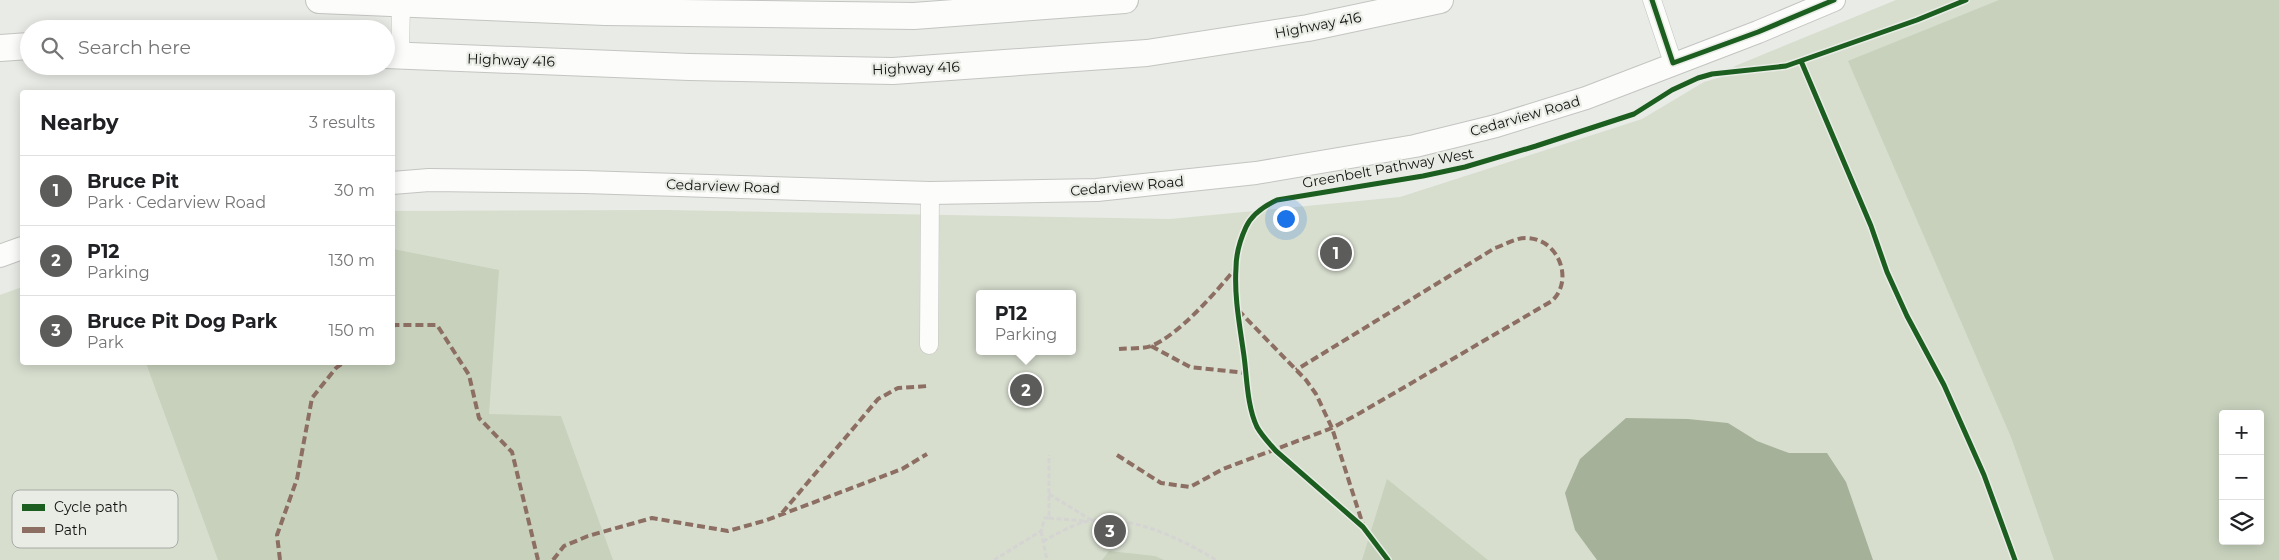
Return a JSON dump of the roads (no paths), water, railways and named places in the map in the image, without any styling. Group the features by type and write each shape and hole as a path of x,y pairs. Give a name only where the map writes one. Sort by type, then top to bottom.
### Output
{"highway":[{"path":"319,0 605,12 914,16 1125,0"},
{"name":"Highway 416","path":"395,56 689,67 893,70 1147,53 1308,28 1440,0"},
{"path":"0,48 20,47"}],"main road":[{"name":"Cedarview Road","path":"395,182 429,180 584,182 930,193 1097,190 1256,173 1415,146 1496,126 1586,98 1673,63 1758,32 1834,0"},
{"path":"0,256 20,249"}],"street":[{"path":"395,42 401,2"},
{"path":"1652,2 1673,63"},
{"path":"928,345 930,193"}],"place":[{"name":"Bruce Pit","path":"1336,253"},
{"name":"P12","path":"1026,390"},
{"name":"Bruce Pit Dog Park","path":"1110,531"}]}
